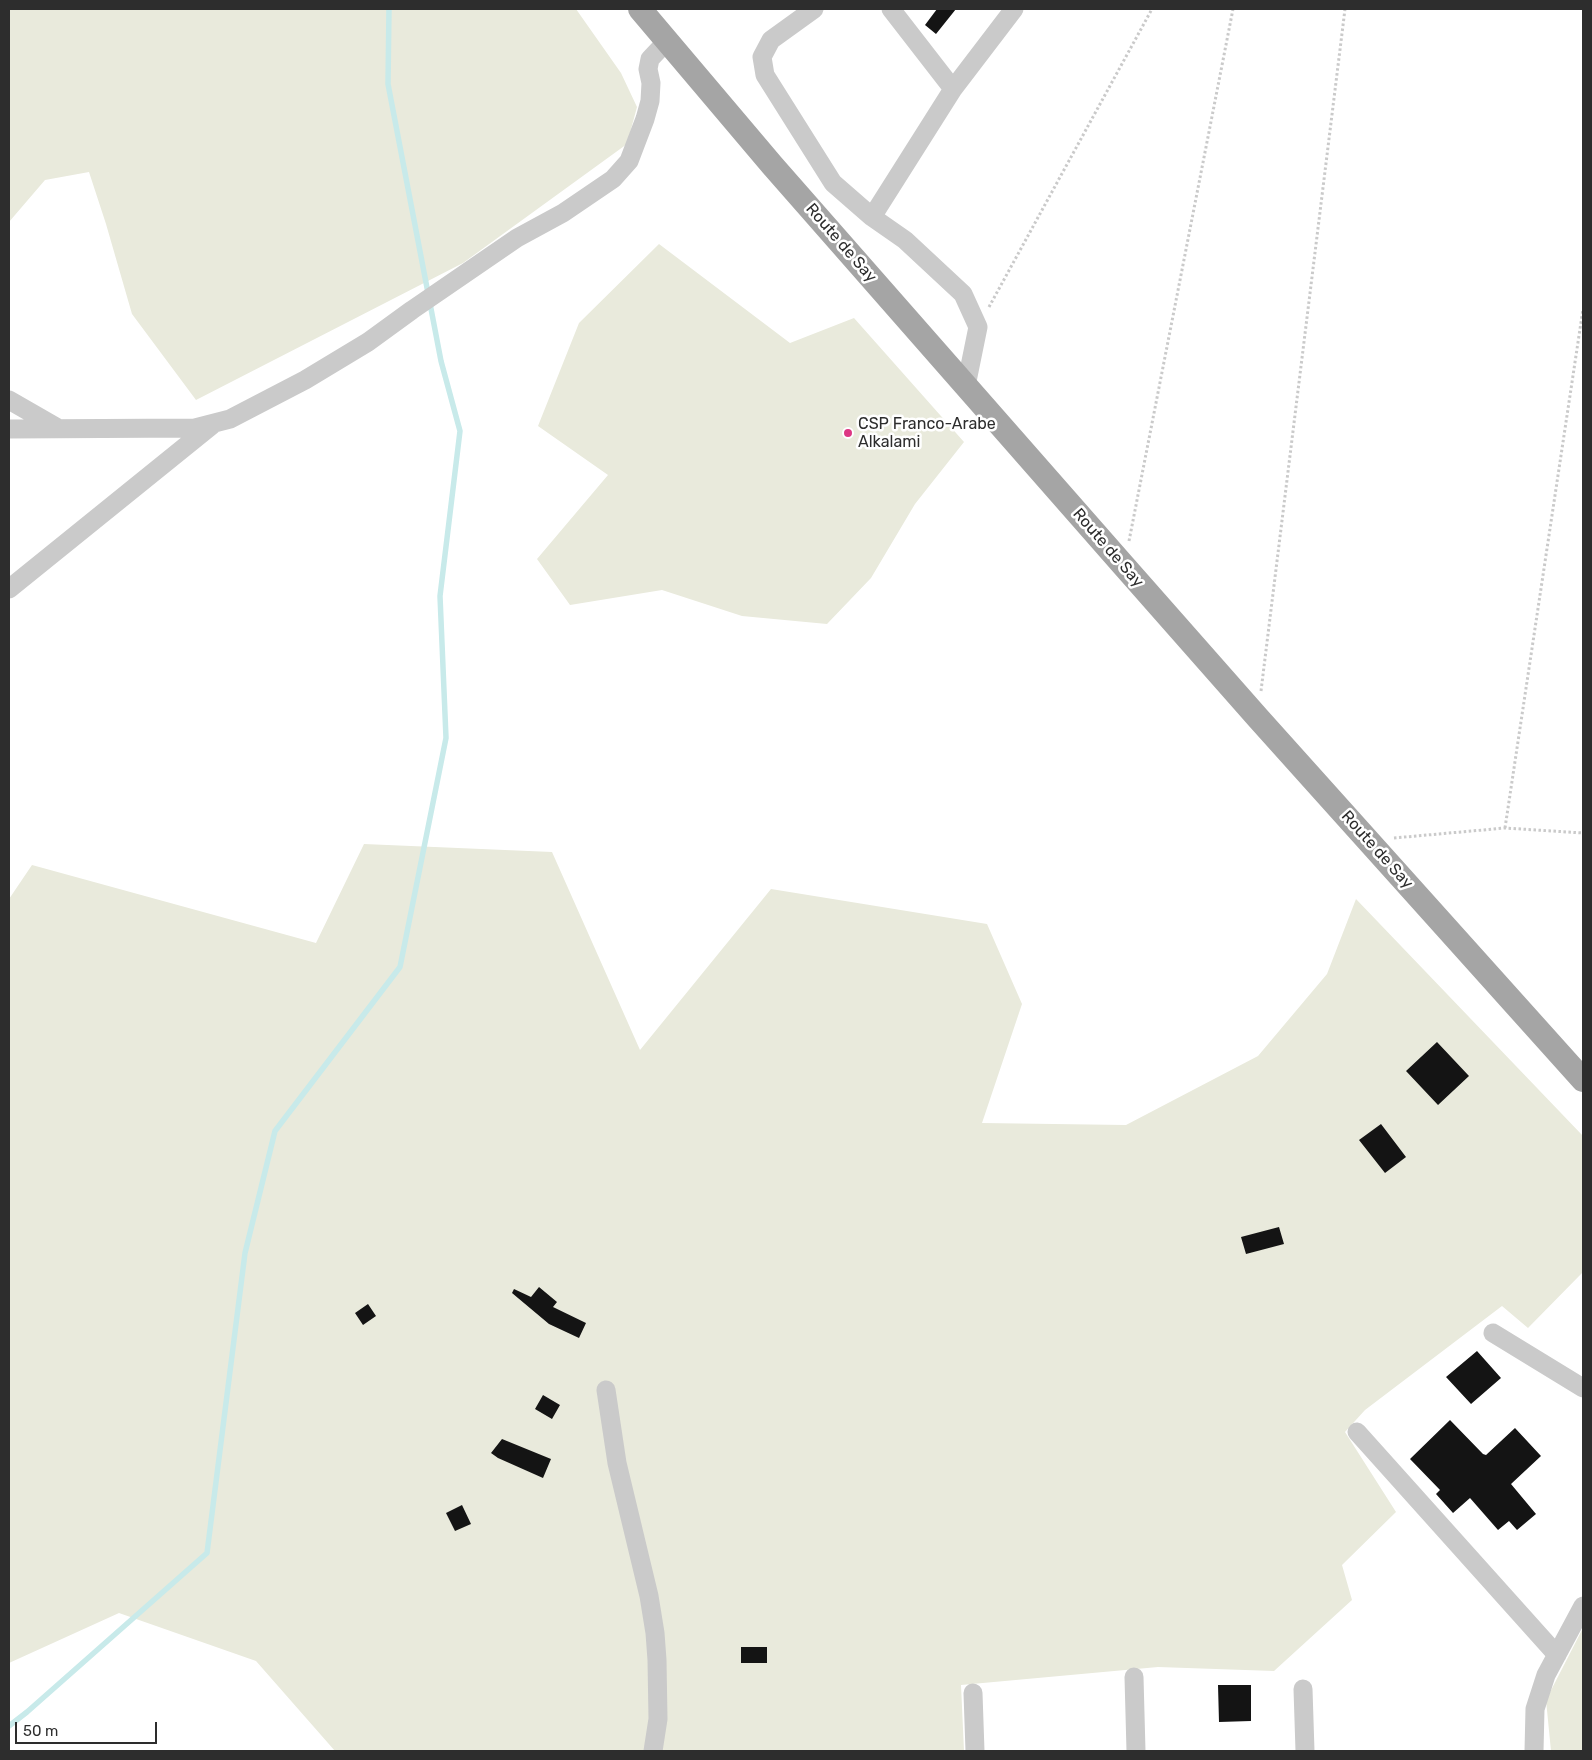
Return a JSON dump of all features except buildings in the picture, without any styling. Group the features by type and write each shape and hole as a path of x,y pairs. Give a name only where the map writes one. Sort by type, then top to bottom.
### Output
{"main road":[{"name":"Route de Say","path":"640,9 666,42 1124,566 1583,1080"}],"street":[{"path":"814,9 771,40 762,57 765,75 833,183 872,217 905,240 962,294 978,327 966,386"},
{"path":"891,9 953,90"},
{"path":"872,217 953,90 1014,9"},
{"path":"9,429 195,428 230,419 296,385 368,342 517,238 562,213 613,179 629,161 645,119 650,101 651,83 648,69 650,59 666,42"},
{"path":"9,400 57,428"},
{"path":"9,589 214,424"},
{"path":"1493,1333 1583,1388"},
{"path":"606,1390 617,1463 649,1596 655,1633 658,1719 654,1751"},
{"path":"1357,1432 1556,1655"},
{"path":"1534,1751 1535,1709 1546,1675 1583,1606"},
{"path":"1134,1677 1136,1751"},
{"path":"1304,1688 1305,1751"},
{"path":"973,1693 975,1751"}],"path":[{"path":"978,327 1152,9"},
{"path":"1124,566 1233,9"},
{"path":"1258,718 1345,9"},
{"path":"1505,828 1583,309"},
{"path":"1369,841 1505,828 1583,833"}],"shaded area":[{"path":"9,9 576,9 621,73 637,107 627,144 463,263 196,400 132,314 89,172 45,180 9,222"},
{"path":"659,244 790,343 854,318 964,442 915,504 871,578 827,624 742,616 662,590 570,605 537,559 608,475 538,426 579,323"},
{"path":"364,844 552,852 640,1050 771,889 987,924 1022,1004 982,1123 1126,1125 1258,1056 1327,974 1356,899 1583,1136 1583,1272 1528,1328 1502,1306 1365,1410 1345,1432 1396,1512 1342,1565 1352,1600 1274,1671 1158,1667 961,1685 964,1751 335,1751 256,1661 119,1613 9,1663 9,899 32,865 316,943"},
{"path":"1583,1628 1583,1751 1551,1751 1546,1700"}],"waterway":[{"path":"9,1726 207,1553 245,1253 275,1131 400,967 446,738 440,596 460,431 441,361 388,84 389,9"}],"place":[{"name":"CSP Franco-Arabe Alkalami","path":"848,433"}]}
